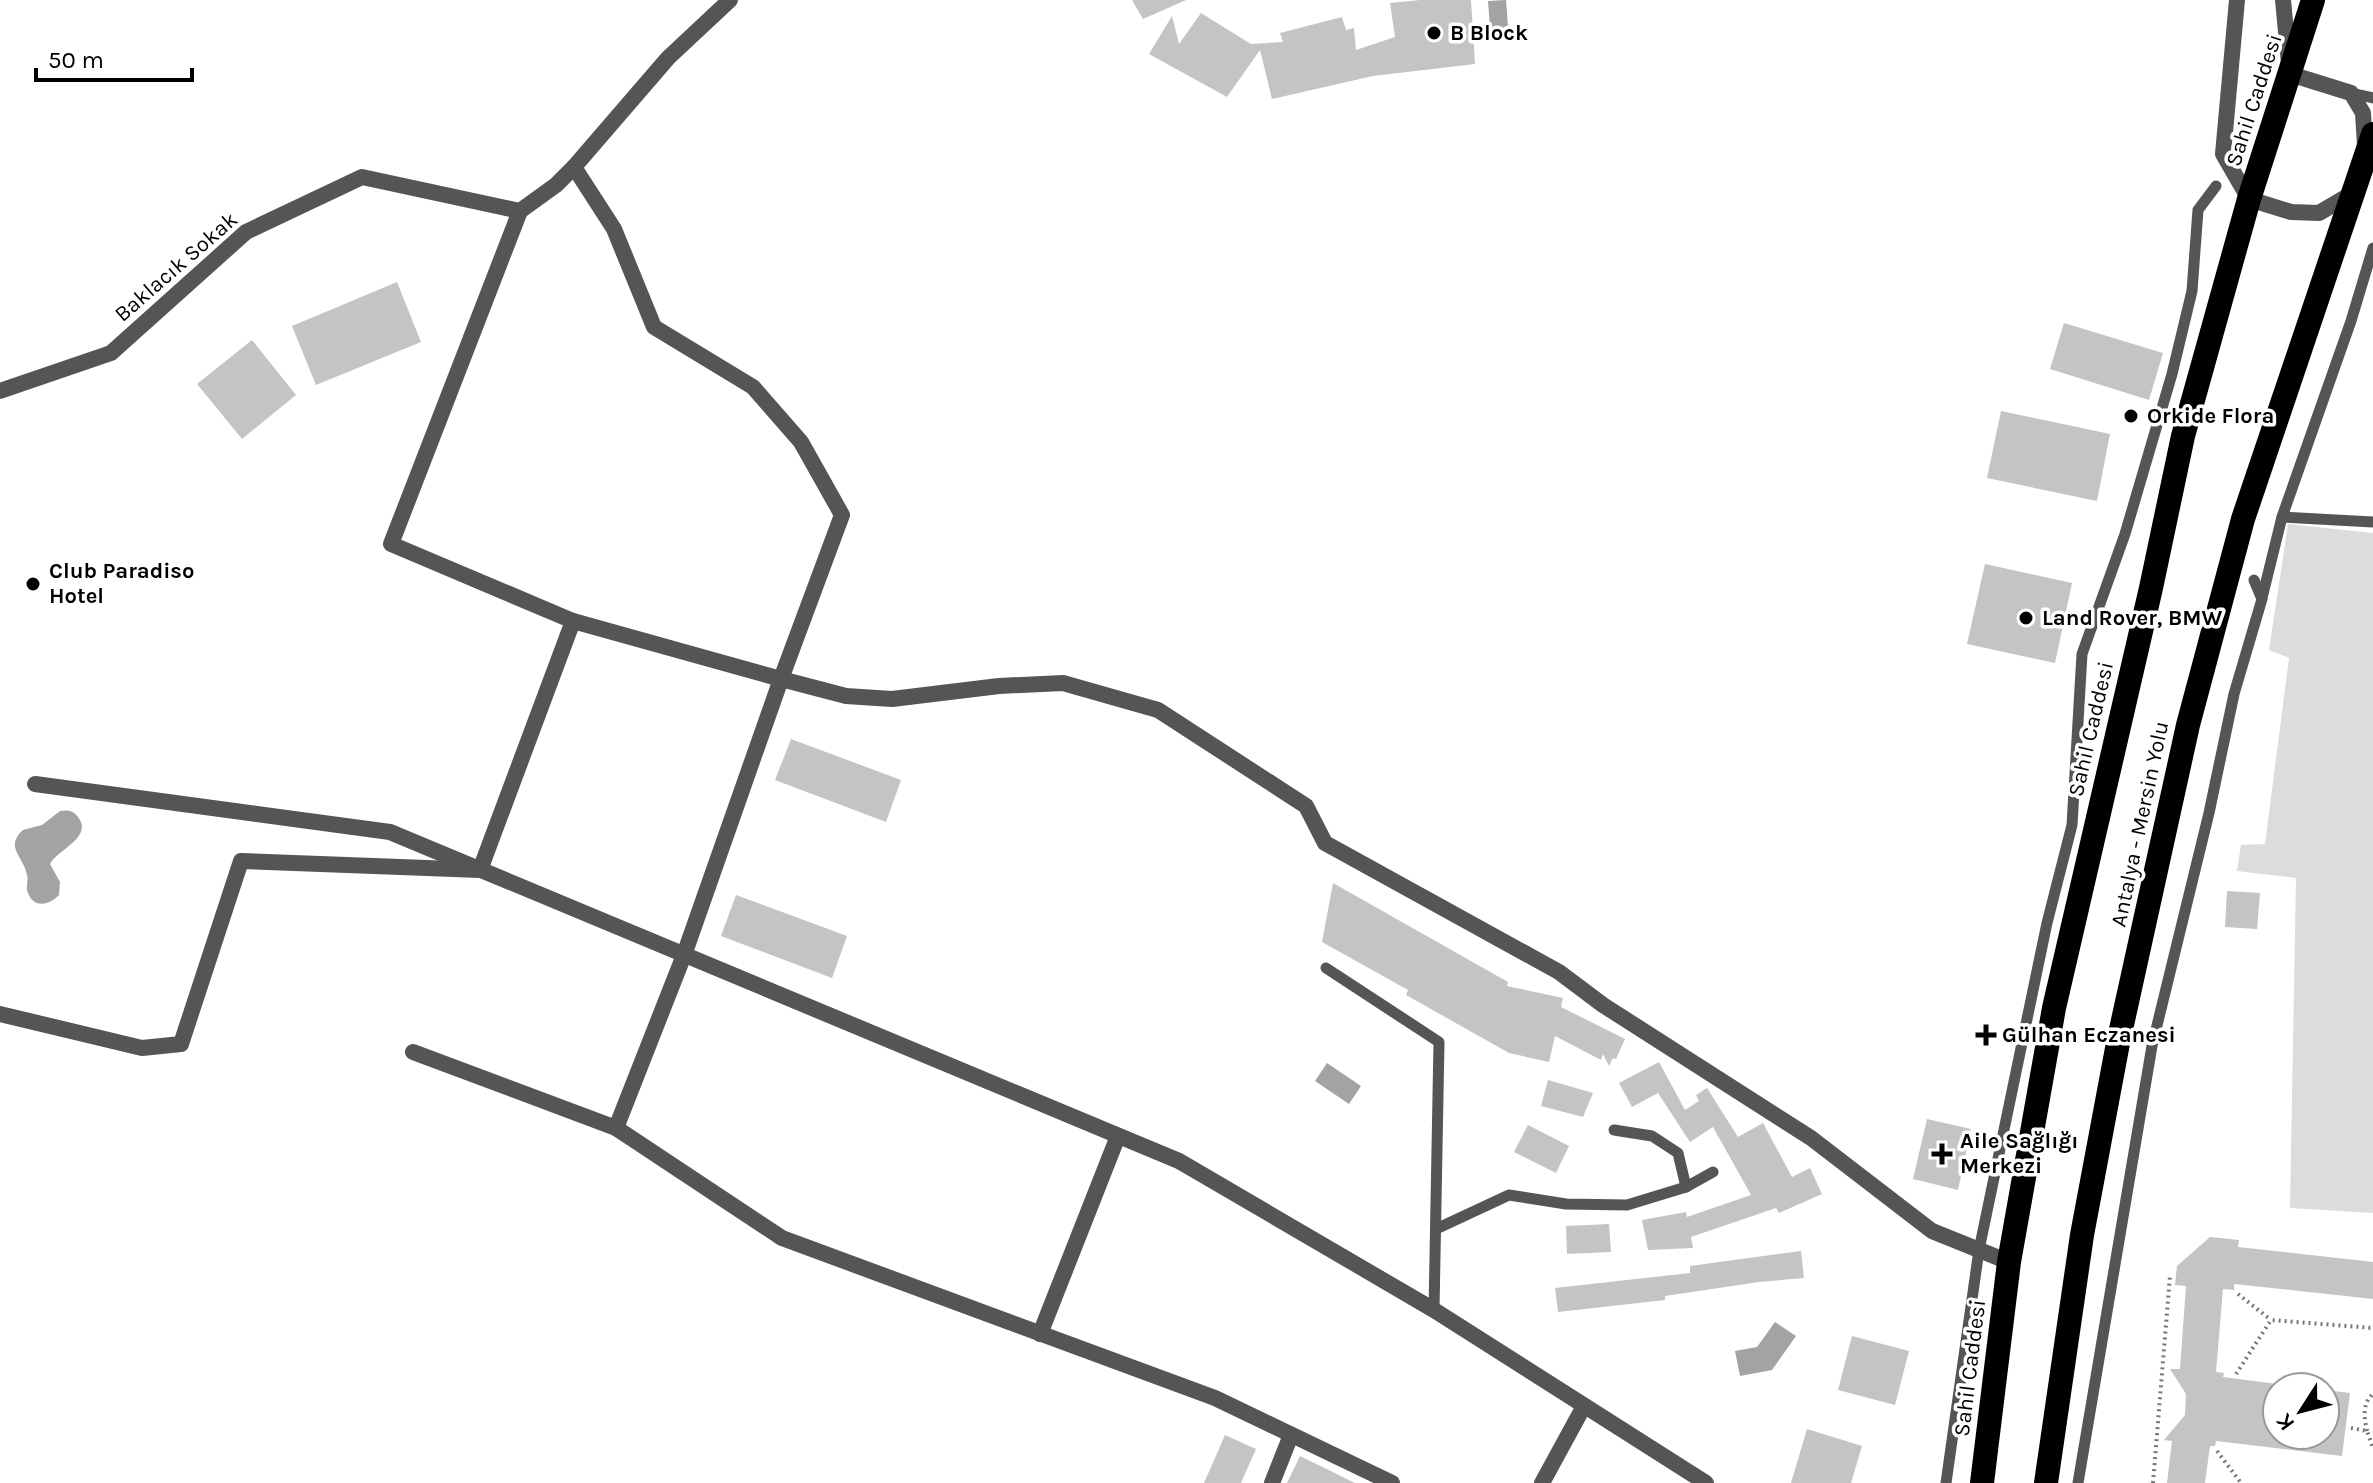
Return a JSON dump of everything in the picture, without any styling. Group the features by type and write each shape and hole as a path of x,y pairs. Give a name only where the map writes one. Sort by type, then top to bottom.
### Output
{"highway":[{"name":"Sahil Caddesi","path":"1982,1483 2009,1262 2054,1008 2183,436 2249,199 2313,0"},
{"name":"Antalya - Mersin Yolu","path":"2046,1483 2082,1235 2115,1058 2188,725 2243,519 2370,145"}],"street":[{"path":"730,0 668,58 574,167 556,185 520,211 391,544 573,621 846,696 892,699 999,686 1063,683 1158,710 1306,806 1325,843 1559,972 1603,1005 1811,1138 1932,1231 2009,1262"},
{"path":"2237,0 2223,154 2249,199 2291,212 2319,213 2353,193"},
{"path":"2283,0 2290,74 2351,93 2363,113 2370,145"},
{"path":"574,167 614,229 654,327 753,387 801,442 842,515 684,955 616,1128"},
{"name":"Baklacık Sokak","path":"0,391 111,353 246,232 362,177 520,211"},
{"path":"480,870 573,621"},
{"path":"35,784 390,832 1179,1161 1434,1310 1706,1483"},
{"path":"0,1014 142,1048 181,1044 241,861 480,870"},
{"path":"413,1052 616,1128 782,1238 1215,1398 1392,1483"},
{"path":"1040,1334 1118,1136"},
{"path":"1542,1483 1584,1406"},
{"path":"1272,1483 1291,1435"}],"lane":[{"path":"2351,93 2373,98"},
{"path":"1946,1483 1979,1250 2047,923 2072,825 2082,654 2125,534 2172,374 2192,291 2198,210 2216,186"},
{"path":"2078,1483 2152,1046 2209,813 2234,694 2282,517 2351,321 2373,248"},
{"path":"2282,517 2373,522"},
{"path":"2254,580 2262,599"},
{"path":"1326,968 1439,1042 1434,1310"},
{"path":"1614,1130 1652,1136 1678,1153 1686,1187"},
{"path":"1436,1229 1509,1195 1566,1204 1627,1205 1686,1187 1713,1172"}],"path":[{"path":"2153,1483 2170,1276"},
{"path":"2238,1294 2271,1320 2373,1328"},
{"path":"2236,1374 2271,1320"},
{"path":"2373,1394 2367,1400 2364,1417 2373,1448"},
{"path":"2351,1428 2367,1431"},
{"path":"2217,1451 2241,1483"}],"shaded area":[{"path":"1506,0 1509,40 1491,42 1488,1"},
{"path":"2288,524 2373,533 2373,1213 2290,1208 2296,878 2237,871 2241,845 2265,844 2289,658 2269,650"},
{"path":"60,811 70,811 76,815 82,824 81,831 50,864 60,882 59,895 42,904 34,901 28,893 27,875 15,842 23,830 42,825"},
{"path":"1327,1063 1361,1086 1349,1104 1315,1081"},
{"path":"1775,1322 1796,1336 1772,1370 1740,1376 1735,1351 1757,1347"}],"building":[{"path":"1132,0 1186,0 1143,19"},
{"path":"1471,0 1475,64 1373,76 1272,99 1260,50 1227,97 1149,54 1172,16 1179,44 1201,13 1251,44 1283,42 1280,33 1342,17 1346,30 1354,28 1356,50 1395,37 1390,3"},
{"path":"397,282 421,342 316,385 292,326"},
{"path":"2064,323 2163,353 2149,400 2050,369"},
{"path":"252,340 296,395 242,439 197,384"},
{"path":"2001,411 2110,434 2097,501 1987,478"},
{"path":"1985,564 2072,583 2055,663 1967,644"},
{"path":"791,739 901,780 886,822 775,780"},
{"path":"1333,883 1508,982 1507,986 1563,998 1561,1007 1625,1039 1616,1059 1613,1058 1609,1066 1603,1054 1601,1060 1555,1036 1549,1062 1509,1053 1406,995 1408,990 1322,942"},
{"path":"2227,891 2260,893 2257,929 2225,927"},
{"path":"736,895 847,936 832,978 721,936"},
{"path":"1659,1062 1685,1110 1699,1101 1696,1095 1707,1088 1738,1137 1763,1123 1792,1177 1810,1168 1822,1194 1779,1213 1776,1208 1691,1237 1693,1248 1648,1250 1642,1220 1686,1212 1687,1217 1751,1195 1713,1127 1690,1142 1658,1093 1632,1107 1619,1083"},
{"path":"1548,1080 1593,1093 1583,1117 1541,1106"},
{"name":"Aile Sağlığı Merkezi","path":"1927,1119 1971,1129 1958,1190 1913,1179"},
{"path":"1528,1125 1569,1146 1556,1173 1514,1152"},
{"path":"1609,1224 1611,1252 1567,1254 1566,1226"},
{"path":"2210,1237 2239,1240 2238,1247 2373,1262 2373,1299 2234,1284 2234,1290 2223,1289 2216,1372 2224,1373 2223,1377 2261,1382 2261,1446 2216,1441 2215,1446 2210,1446 2205,1483 2167,1483 2172,1441 2164,1440 2185,1415 2186,1394 2170,1369 2180,1369 2186,1286 2175,1285 2177,1266"},
{"path":"1801,1251 1804,1278 1665,1296 1665,1300 1558,1312 1555,1288 1690,1273 1690,1266"},
{"path":"1852,1336 1909,1351 1895,1405 1838,1390"},
{"path":"2341,1392 2350,1393 2342,1456 2300,1451 2341,1451"},
{"path":"1807,1429 1862,1446 1851,1483 1791,1483"},
{"path":"1225,1435 1256,1449 1241,1483 1204,1483"},
{"path":"1300,1456 1355,1483 1287,1483"}],"place":[{"name":"B Block","path":"1434,33"},
{"name":"Orkide Flora","path":"2131,416"},
{"name":"Club Paradiso Hotel","path":"33,584"},
{"name":"Land Rover, BMW","path":"2026,618"},
{"name":"Gülhan Eczanesi","path":"1986,1035"},
{"name":"Aile Sağlığı Merkezi","path":"1942,1154"}]}
